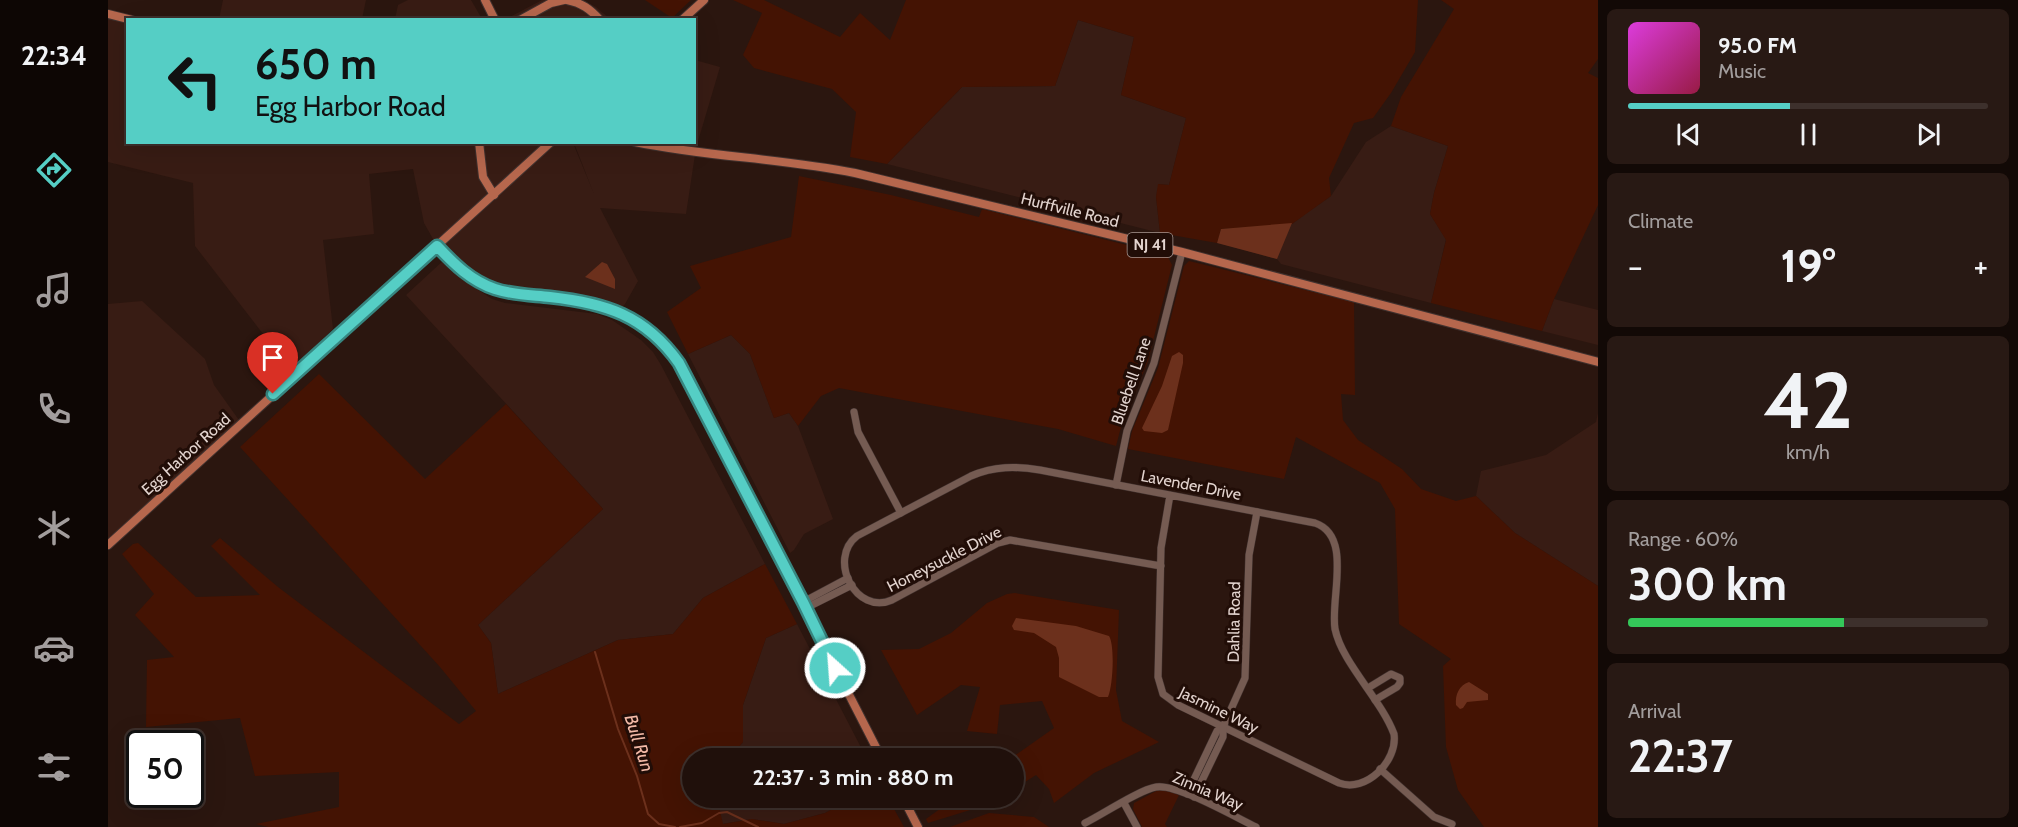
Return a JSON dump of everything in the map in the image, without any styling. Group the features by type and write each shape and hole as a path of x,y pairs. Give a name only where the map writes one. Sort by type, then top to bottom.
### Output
{"main road":[{"path":"484,0 494,18"},
{"path":"524,18 551,3 566,0 579,3 598,18"},
{"path":"684,18 704,0"},
{"path":"108,14 126,18"},
{"path":"479,144 483,177 494,195"},
{"name":"Egg Harbor Road","path":"108,545 549,144"},
{"name":"Hurffville Road","path":"647,144 698,152 806,163 855,173 1182,252 1598,362"},
{"path":"437,246 462,271 473,279 496,289 601,304 640,324 659,339 679,363 805,605 876,748"},
{"path":"908,808 918,827"}],"street":[{"name":"Bluebell Lane","path":"1116,485 1126,434 1155,361 1182,252"},
{"path":"854,412 858,432 901,513"},
{"name":"Lavender Drive","path":"852,585 843,558 848,544 857,536 971,476 999,468 1026,468 1315,523 1331,534 1336,547 1334,620 1336,633 1342,647 1393,730 1395,740 1390,756 1380,769"},
{"name":"Jasmine Way","path":"1170,495 1162,540 1158,672 1160,687 1166,698 1345,785 1366,782 1380,769"},
{"name":"Dahlia Road","path":"1190,795 1217,732 1222,727 1245,678 1249,555 1257,512"},
{"name":"Honeysuckle Drive","path":"852,585 864,600 886,603 998,543 1010,540 1161,566"},
{"path":"805,605 848,578"},
{"path":"805,605 852,585"},
{"path":"1368,688 1391,674 1400,678 1397,687 1376,700"},
{"path":"1380,769 1434,817 1452,824"},
{"name":"Zinnia Way","path":"1085,823 1157,787 1169,787 1256,827"},
{"path":"1124,802 1137,827"}],"shaded area":[{"path":"223,0 366,0 362,18 219,18"},
{"path":"408,0 471,0 481,18 395,18 398,5"},
{"path":"542,0 583,0 609,18 508,18"},
{"path":"645,0 691,0 672,18"},
{"path":"733,0 764,0 840,37 860,13 890,40 906,0 1418,0 1415,52 1373,118 1354,123 1329,178 1331,196 1292,224 1221,229 1217,243 1160,233 1156,197 1158,184 1169,185 1186,118 1121,95 1134,37 1078,20 1055,86 962,87 887,164 850,157 856,112 832,89 754,68 743,55 762,13"},
{"path":"1441,0 1598,0 1598,59 1588,73 1598,78 1598,205 1554,299 1542,331 1431,303 1446,240 1430,214 1448,146 1391,126 1401,97 1454,9"},
{"path":"108,17 126,22 126,144 573,144 594,194 574,144 696,144 696,60 720,67 696,148 686,214 600,208 638,281 625,304 618,311 482,283 437,246 424,223 413,169 369,174 374,234 323,240 333,329 291,370 195,246 193,183 108,162"},
{"path":"1078,20 1134,37 1121,95 1186,118 1169,185 1159,184 1156,197 1160,233 887,164 962,87 1055,86"},
{"path":"1391,126 1448,146 1430,214 1446,239 1431,303 1281,264 1277,259 1222,244 1223,229 1292,224 1331,196 1366,142"},
{"path":"799,176 891,195 979,217 982,209 1167,255 1172,265 1148,361 1121,427 1116,446 1058,429 839,388 821,396 798,426 789,413 774,418 750,354 731,335 688,354 667,312 701,288 690,266 791,237"},
{"path":"1292,223 1277,259 1217,243 1221,229"},
{"path":"444,260 468,283 492,299 505,303 597,314 612,320 641,340 653,352 661,365 765,564 703,598 673,634 618,640 498,694 491,643 478,625 603,509 406,295"},
{"path":"1189,261 1354,302 1355,395 1341,394 1343,420 1358,440 1402,469 1421,489 1456,501 1476,496 1515,533 1598,586 1598,827 1484,827 1458,790 1446,747 1443,666 1451,659 1399,624 1395,509 1380,483 1296,437 1284,479 1128,449 1132,431 1158,368 1184,266"},
{"path":"602,262 607,264 615,279 615,289 585,277"},
{"path":"1554,299 1598,310 1598,345 1542,331"},
{"path":"142,301 205,359 214,385 241,423 108,540 108,304"},
{"path":"731,335 750,354 774,418 789,413 798,426 833,519 804,534 790,553 688,354"},
{"path":"1179,352 1183,355 1183,363 1168,430 1162,433 1144,431 1142,428 1162,386 1172,356"},
{"path":"319,374 425,479 506,404 603,509 478,625 491,643 498,694 618,640 673,634 703,598 765,564 797,624 766,638 743,705 743,742 738,748 682,748 682,808 719,808 723,824 752,819 784,824 825,813 834,808 894,808 904,827 268,827 256,824 339,807 339,772 255,776 240,718 146,727 147,660 174,657 135,615 154,594 122,554 133,544 138,543 196,597 260,595 211,546 220,538 278,587 459,724 476,711 440,667 240,447"},
{"path":"1598,413 1598,586 1515,533 1476,496 1481,471 1546,455 1596,422"},
{"path":"1015,593 1119,610 1116,690 1122,721 1159,742 1094,773 1054,803 1049,789 1036,775 1024,783 1024,749 1054,728 1042,701 1000,705 997,734 967,731 980,687 961,685 917,715 881,650 919,649 951,633 987,603"},
{"path":"1016,618 1076,626 1109,636 1113,666 1108,697 1099,697 1059,677 1059,658 1056,647 1034,633 1014,630 1012,626"},
{"path":"797,624 861,748 738,748 743,742 743,705 766,638"},
{"path":"1469,682 1488,694 1488,700 1467,702 1460,709 1456,705 1457,694 1463,685"},
{"path":"1158,790 1167,790 1179,795 1165,824 1167,827 1142,827 1133,809 1134,803"},
{"path":"719,808 834,808 825,813 784,824 752,819 722,824"},
{"path":"941,808 977,808 928,823 926,819"},
{"path":"989,813 1034,817 1049,827 950,827"}],"waterway":[{"name":"Bull Run","path":"595,652 618,729 637,776 648,814 659,824 675,827"},
{"name":"Bull Run","path":"680,827 702,823 719,813 727,812 758,827"}],"route":[{"path":"273,394 437,246 462,271 473,279 496,289 601,304 618,311 659,339 679,363 835,668"}]}
